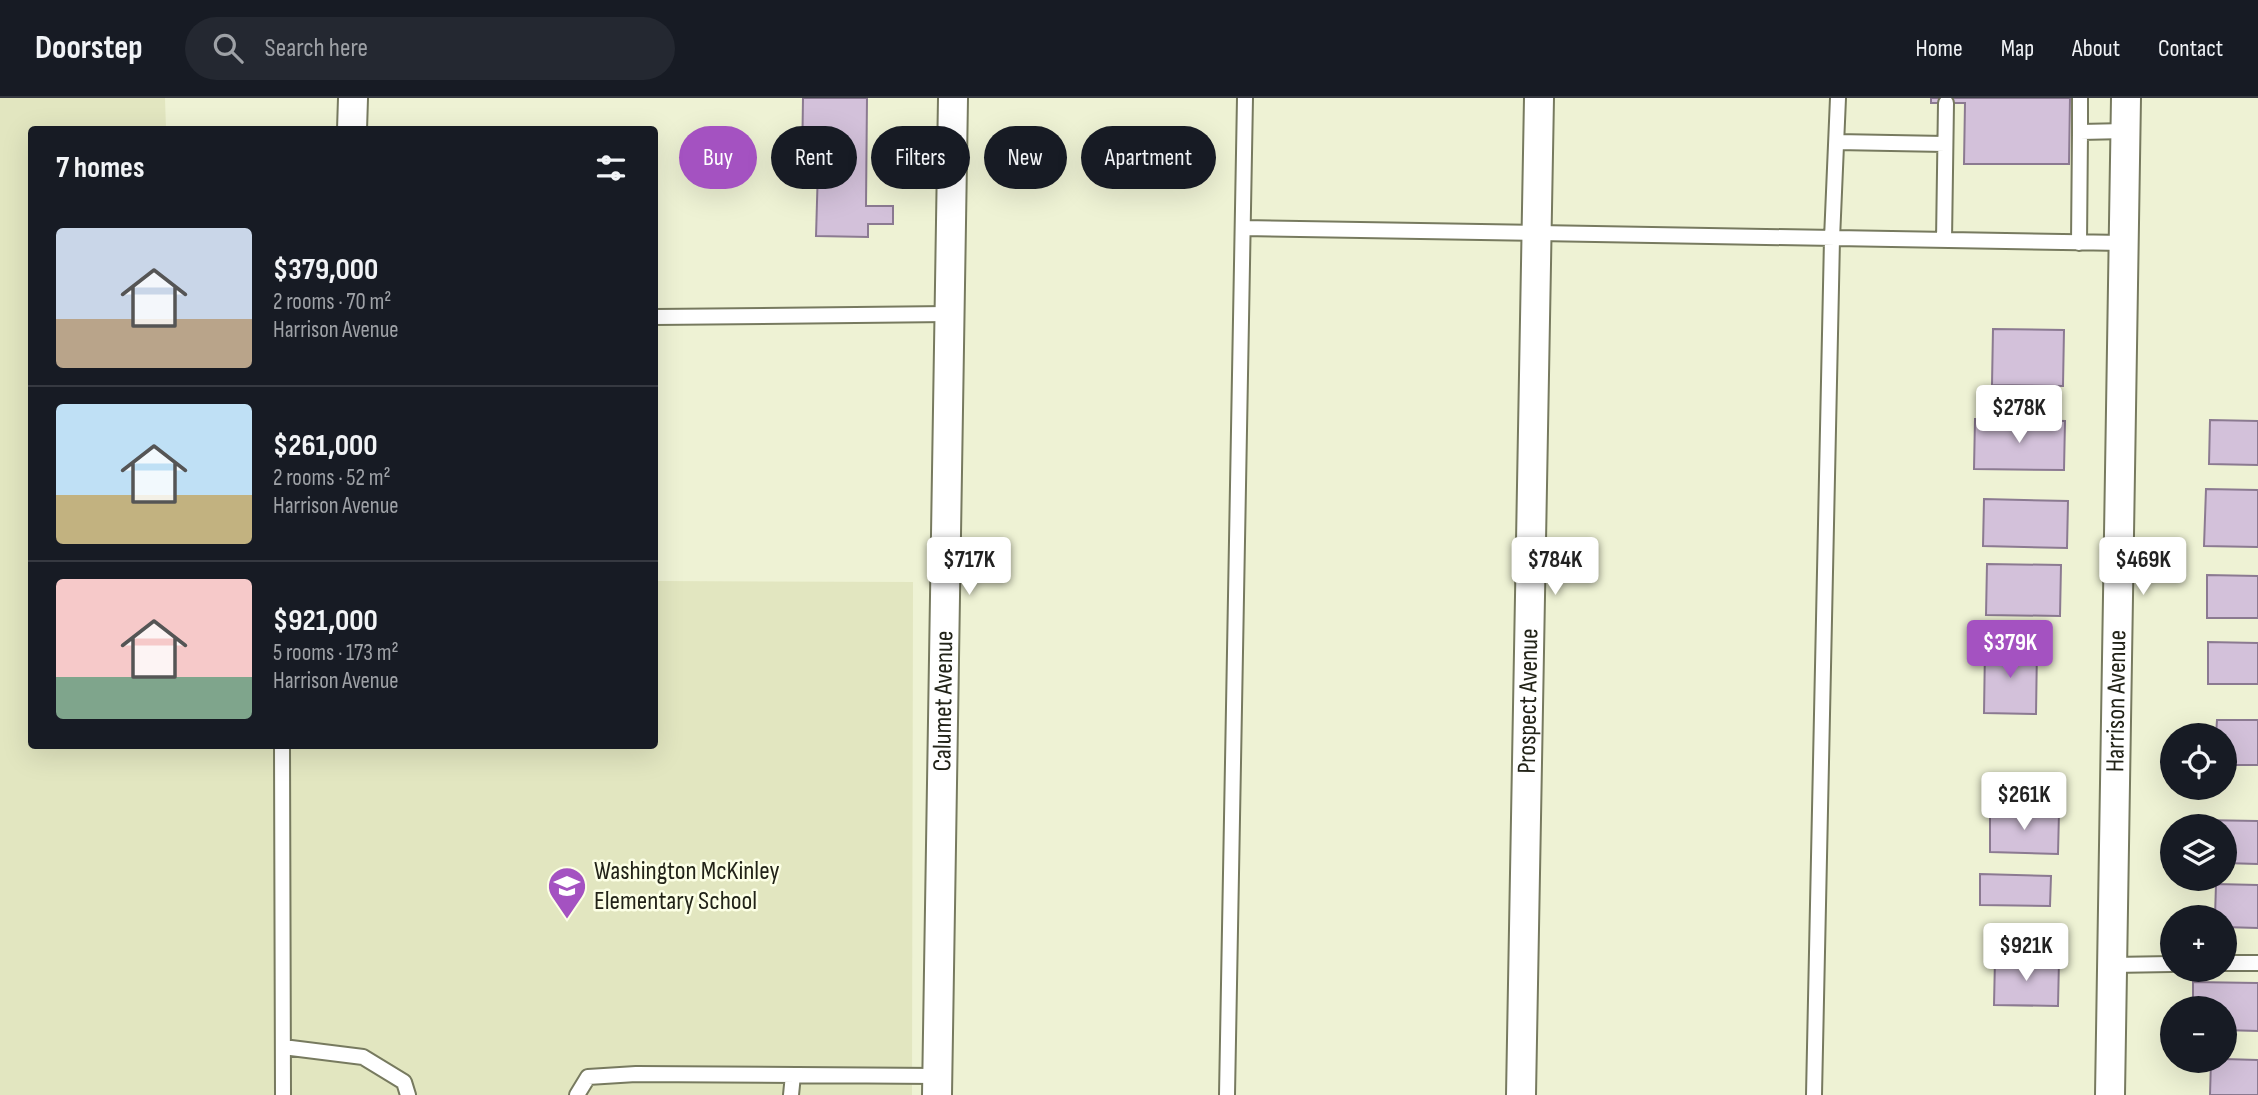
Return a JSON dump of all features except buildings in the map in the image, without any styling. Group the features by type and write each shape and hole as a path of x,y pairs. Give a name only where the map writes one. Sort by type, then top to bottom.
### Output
{"street":[{"path":"352,126 353,98"},
{"name":"Calumet Avenue","path":"937,1086 953,98"},
{"name":"Prospect Avenue","path":"1521,1095 1539,98"},
{"name":"Harrison Avenue","path":"2110,1095 2126,98"}],"lane":[{"path":"1227,1095 1245,98"},
{"path":"1814,1095 1832,240 1838,98"},
{"path":"2079,243 2080,98"},
{"path":"1944,240 1946,103"},
{"path":"2080,132 2126,131"},
{"path":"1838,142 1945,144"},
{"path":"1243,228 2124,243"},
{"path":"658,317 949,314"},
{"path":"282,749 283,1095"},
{"path":"2237,963 2258,963"},
{"path":"2112,965 2160,964"},
{"path":"283,1046 363,1057 404,1082 408,1095"},
{"path":"577,1095 588,1077 636,1074 793,1075 937,1086"},
{"path":"791,1095 793,1075"}],"shaded area":[{"name":"Washington McKinley Elementary School","path":"0,98 165,98 166,126 28,126 28,749 658,749 658,581 913,582 912,1095 0,1095"}],"place":[{"name":"Washington McKinley Elementary School","path":"567,920"}]}
